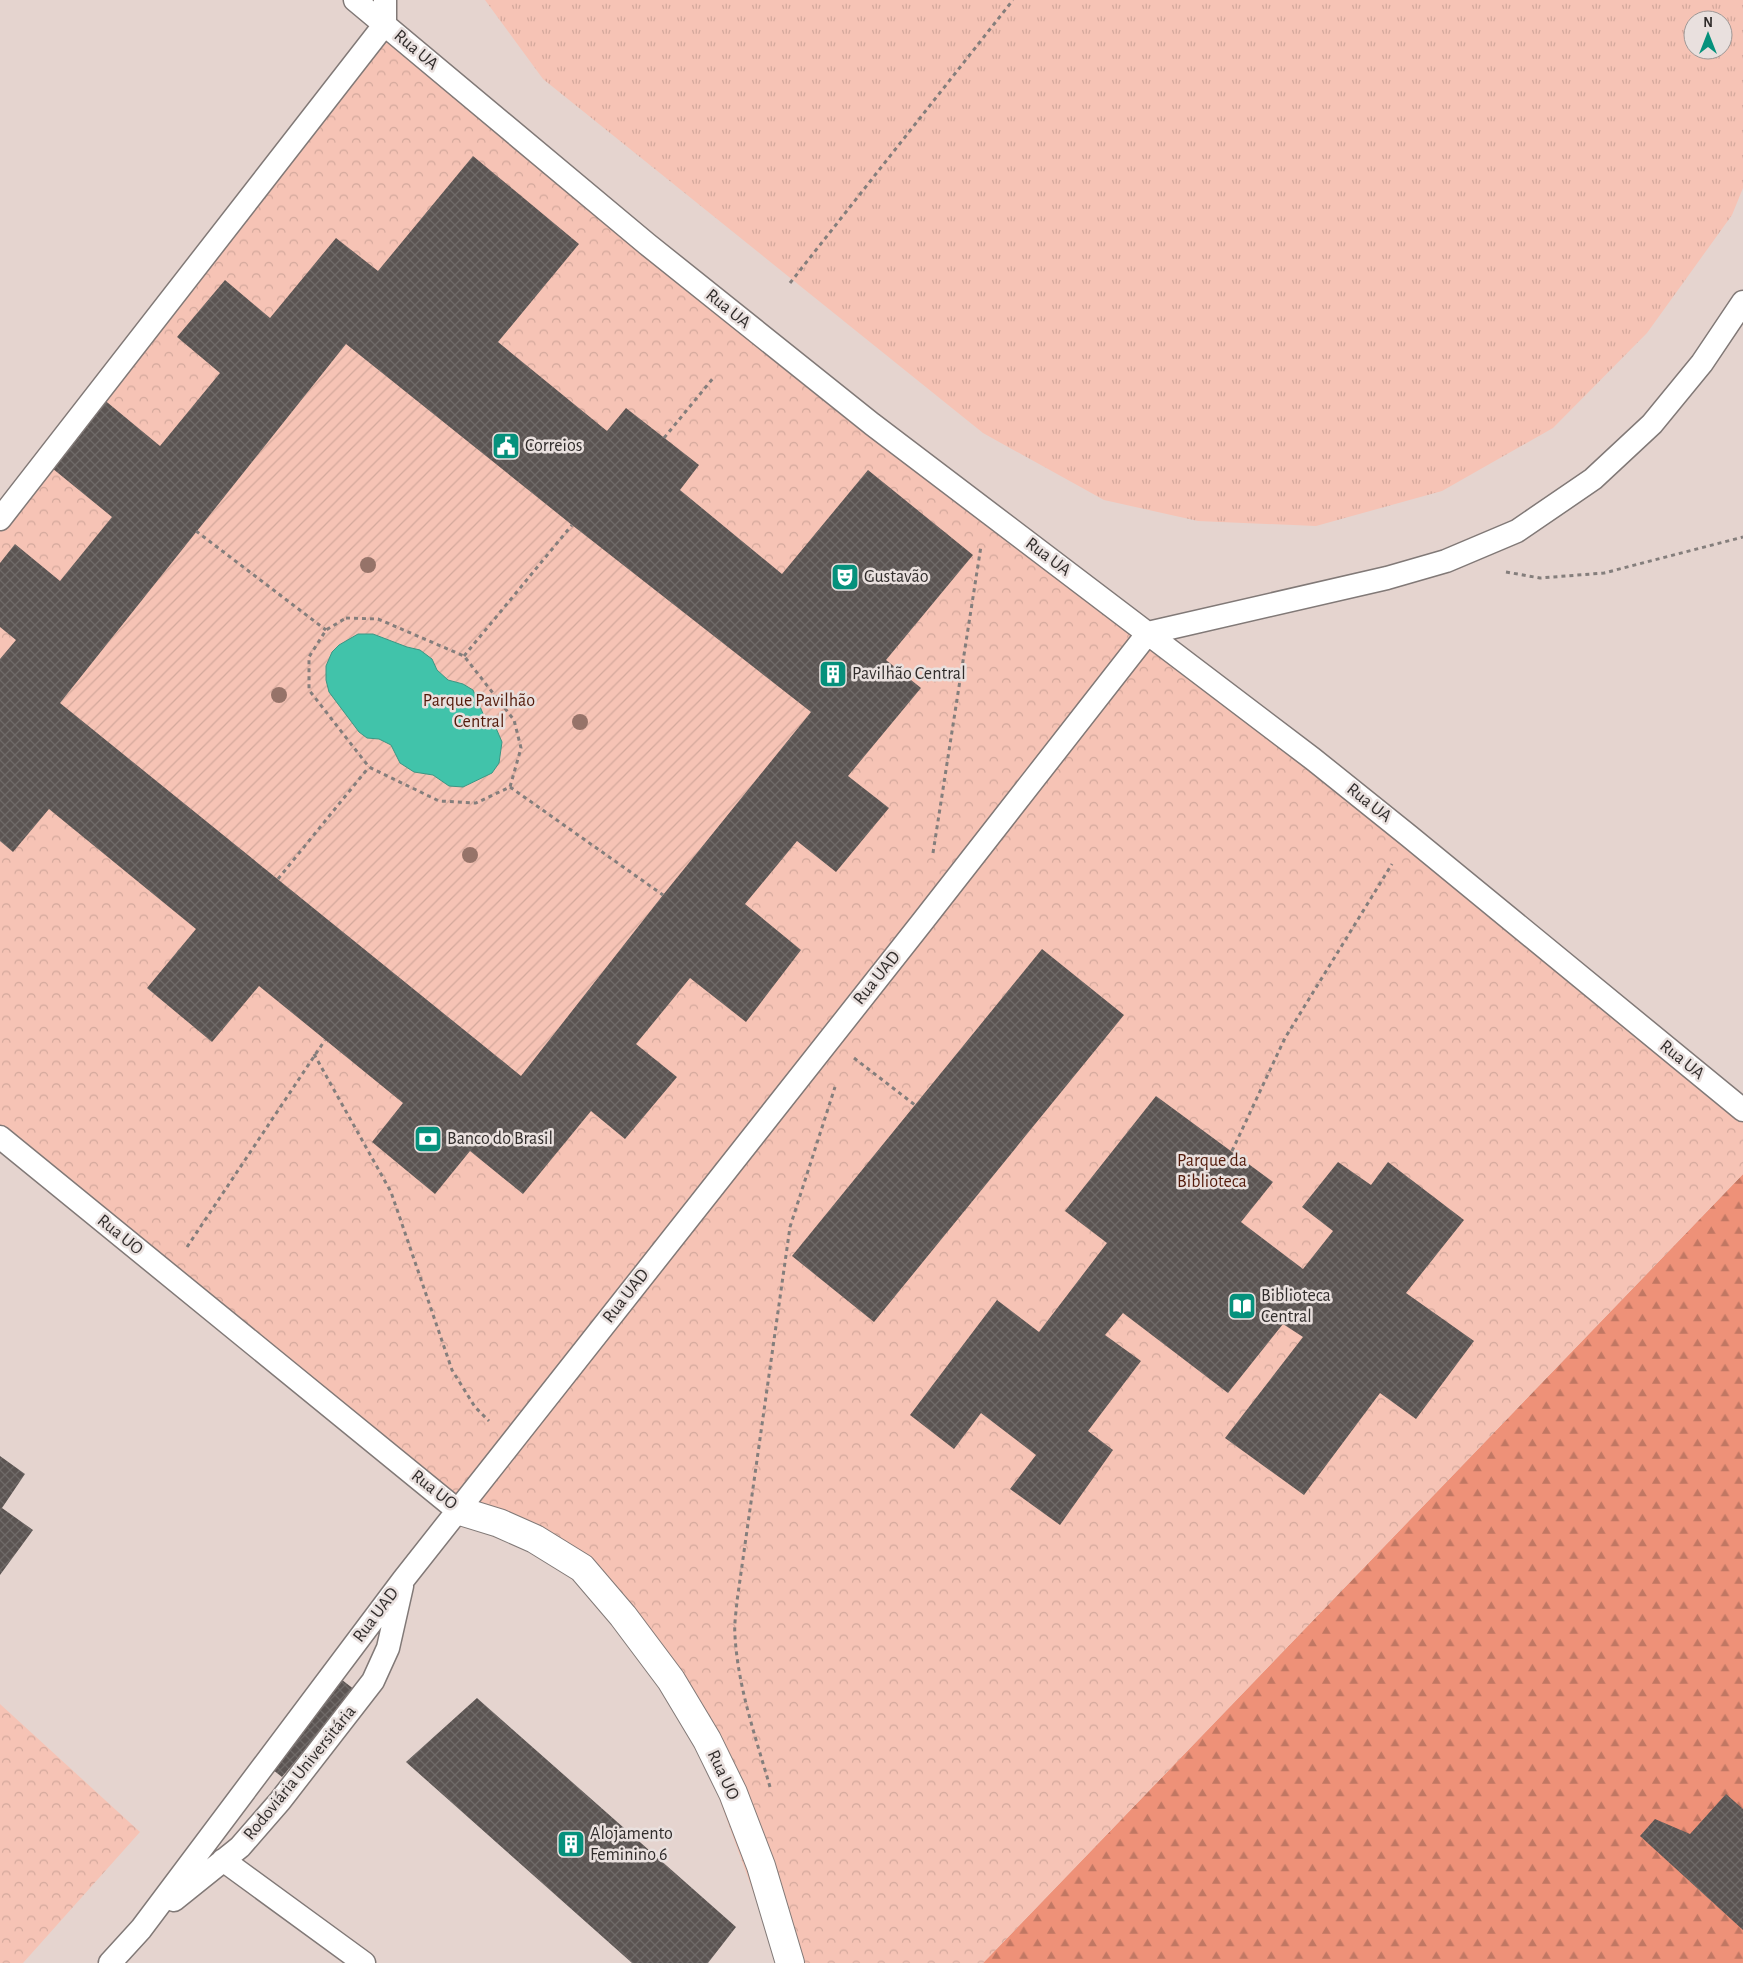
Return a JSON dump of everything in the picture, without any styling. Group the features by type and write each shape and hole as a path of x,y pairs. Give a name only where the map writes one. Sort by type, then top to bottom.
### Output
{"street":[{"name":"Rua UO","path":"457,1510 499,1523 536,1539 582,1568 623,1616 671,1680 707,1740 733,1793 761,1866 790,1963"}],"lane":[{"name":"Rua UA","path":"355,0 647,244 872,424 1313,759 1743,1110"},
{"path":"0,519 385,24 385,0"},
{"path":"1148,633 1387,578 1446,561 1517,531 1593,479 1652,424 1702,363 1743,302"},
{"name":"Rua UAD","path":"110,1963 141,1929 457,1510 1148,633"},
{"name":"Rua UO","path":"0,1137 457,1510"},
{"name":"Rodoviária Universitária","path":"141,1929 240,1847 280,1801 373,1681 388,1648 403,1580"},
{"path":"223,1860 364,1963"}],"path":[{"path":"790,282 1013,0"},
{"path":"664,438 714,377"},
{"path":"932,863 986,511"},
{"path":"464,656 572,525"},
{"path":"196,531 326,630"},
{"path":"1502,572 1540,578 1604,573 1743,537"},
{"path":"346,618 378,618 464,656 514,720 521,748 510,787 476,803 439,801 368,767 309,690 310,658 326,630 346,618"},
{"path":"278,879 368,767"},
{"path":"510,787 663,895"},
{"path":"1232,1151 1285,1038 1409,836"},
{"path":"169,1274 324,1040"},
{"path":"825,1044 846,1053 915,1105"},
{"path":"314,1054 392,1192 452,1370 475,1407 511,1442"},
{"path":"772,1794 740,1678 735,1636 737,1601 790,1228 838,1080"}],"shaded area":[{"path":"0,0 1743,0 1743,1963 0,1963"},
{"path":"358,634 373,634 420,650 432,659 437,670 448,680 463,684 473,690 484,716 496,728 502,742 499,763 492,773 463,787 449,786 433,775 414,772 400,763 391,745 379,739 367,738 359,732 329,692 326,680 326,666 332,652 339,645"}],"green space":[{"path":"485,0 1743,0 1743,188 1732,215 1647,333 1553,428 1442,491 1316,526 1198,521 1104,500 983,433 543,79"},
{"path":"385,24 1743,1110 1743,1174 983,1963 779,1963 683,1699 582,1568 457,1510 0,1137 0,519"},
{"name":"Parque Pavilhão Central","path":"346,344 572,525 811,712 663,895 521,1076 60,703"},
{"path":"1743,1174 1743,1963 983,1963"},
{"path":"0,1704 140,1832 23,1963 0,1963"}],"building":[{"name":"Pavilhão Central","path":"473,156 579,244 498,342 607,431 626,408 699,465 680,490 782,574 868,470 973,555 886,660 921,688 848,776 889,808 836,872 797,841 745,904 801,950 746,1022 690,978 636,1044 677,1077 625,1139 591,1111 523,1194 470,1151 435,1194 372,1142 403,1103 259,986 212,1042 147,988 196,929 49,809 13,852 0,841 0,659 16,640 0,627 0,563 15,544 60,581 112,517 47,464 102,398 160,446 220,373 177,337 225,280 270,318 336,238 378,271","holes":["346,344 572,525 811,712 663,895 521,1076 60,703"]},
{"path":"1042,949 1124,1015 874,1322 792,1256"},
{"name":"Biblioteca Central","path":"1156,1096 1273,1182 1241,1222 1303,1269 1333,1231 1302,1207 1338,1162 1371,1185 1388,1162 1464,1220 1406,1293 1474,1341 1416,1419 1380,1393 1304,1495 1225,1438 1303,1337 1283,1324 1228,1393 1123,1313 1105,1335 1141,1361 1088,1431 1113,1450 1060,1525 1010,1489 1036,1455 981,1413 954,1449 910,1415 997,1300 1039,1332 1107,1243 1065,1211"},
{"path":"0,1456 25,1474 2,1508 33,1530 0,1575"},
{"path":"337,1676 355,1690 282,1777 268,1766"},
{"name":"Alojamento Feminino 6","path":"477,1698 736,1927 708,1963 632,1963 406,1762"},
{"path":"1726,1794 1743,1809 1743,1930 1640,1836 1655,1819 1690,1834"}],"place":[{"name":"Correios","path":"506,446"},
{"name":"Gustavão","path":"845,577"},
{"name":"Pavilhão Central","path":"833,674"},
{"name":"Banco do Brasil","path":"428,1139"},
{"name":"Biblioteca Central","path":"1242,1306"},
{"name":"Alojamento Feminino 6","path":"571,1844"}],"park label":[{"name":"Parque da Biblioteca","path":"1212,1171"}]}
